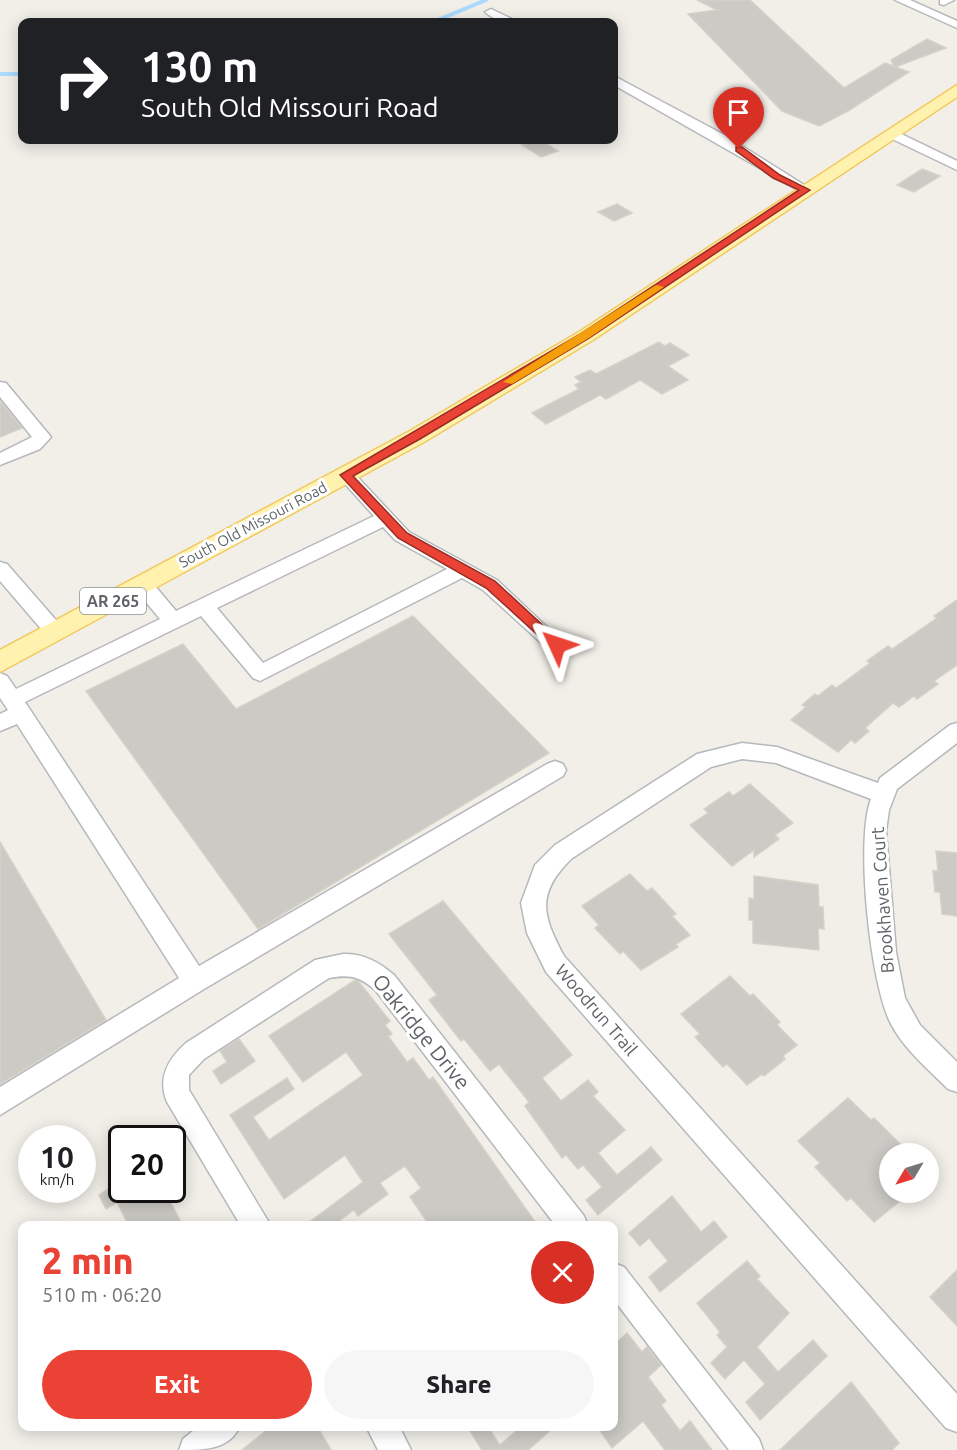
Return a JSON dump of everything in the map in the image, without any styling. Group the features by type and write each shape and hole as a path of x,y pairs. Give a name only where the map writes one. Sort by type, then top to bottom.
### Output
{"main road":[{"name":"South Old Missouri Road","path":"0,662 416,437 586,336 957,90"}],"street":[{"path":"900,0 957,25"},
{"path":"491,12 502,18"},
{"path":"618,82 720,138 759,161 776,176 805,190"},
{"path":"891,133 957,166"},
{"path":"0,387 42,436 34,445 0,459"},
{"path":"346,475 402,536 490,585 557,645"},
{"path":"0,723 11,698 386,518"},
{"path":"0,569 55,632"},
{"path":"204,606 260,673 463,569"},
{"path":"143,585 173,621"},
{"path":"11,698 195,981"},
{"name":"Brookhaven Court","path":"957,731 888,784 883,794 875,831 887,972 892,996 898,1014 910,1033 957,1080"},
{"name":"Woodrun Trail","path":"883,794 777,755 742,751 705,760 563,852 543,872 533,903 538,933 555,964 957,1417"},
{"path":"0,1102 195,981 555,770"},
{"name":"Oakridge Drive","path":"253,1221 176,1093 174,1080 178,1066 195,1050 324,968 348,963 368,968 386,983 570,1221"},
{"path":"618,1282 748,1450"},
{"path":"194,1450 219,1431"},
{"path":"384,1431 396,1450"}],"building":[{"path":"697,0 750,0 844,88 885,63 894,66 891,60 927,39 946,48 895,67 909,72 848,111 819,126 782,111 688,14 717,10"},
{"path":"547,144 558,151 541,157 522,145"},
{"path":"922,169 940,176 914,192 897,185"},
{"path":"617,204 632,213 614,221 598,212"},
{"path":"659,342 665,346 670,343 689,355 668,366 688,380 662,394 640,380 606,399 600,395 546,424 532,413 579,389 575,385 581,382 575,377 590,370 596,374"},
{"path":"0,401 22,428 0,437"},
{"path":"957,600 957,665 934,681 938,684 917,699 914,696 899,707 893,703 865,728 869,731 855,743 851,740 838,752 791,720 806,707 802,705 815,694 818,696 832,685 836,688 870,663 867,661 888,646 892,649 937,618 934,616"},
{"path":"413,616 549,753 258,929 86,691 183,644 236,709"},
{"path":"750,784 793,823 775,835 779,839 754,857 754,850 732,866 690,825 708,813 704,809 729,792 733,796"},
{"path":"0,842 106,1020 0,1084"},
{"path":"936,851 957,853 957,916 942,914 940,892 935,892 933,871 938,871"},
{"path":"630,874 647,891 652,888 676,914 672,916 690,935 676,944 678,947 641,970 623,951 620,954 595,928 599,925 582,906"},
{"path":"754,876 818,885 819,907 823,907 824,929 818,928 819,950 753,943 753,920 749,920 749,898 754,899"},
{"path":"443,901 572,1055 542,1078 561,1101 588,1080 598,1092 593,1096 625,1130 598,1153 617,1175 651,1147 662,1160 598,1215 586,1200 602,1187 583,1165 578,1169 566,1155 562,1158 525,1106 529,1102 499,1064 490,1071 464,1039 461,1041 429,1000 437,995 389,934"},
{"path":"730,976 750,996 753,994 780,1022 777,1025 797,1045 783,1056 785,1059 764,1076 762,1074 747,1085 727,1064 723,1067 695,1037 700,1034 681,1014"},
{"path":"355,980 359,982 390,1021 385,1025 392,1034 388,1036 407,1062 413,1058 429,1080 433,1077 534,1221 427,1221 410,1197 421,1188 405,1166 380,1183 388,1194 358,1216 354,1210 339,1221 311,1221 363,1182 345,1155 284,1199 230,1115 287,1078 294,1089 253,1117 269,1140 363,1075 346,1052 303,1082 269,1036"},
{"path":"239,1039 255,1061 221,1084 213,1071 227,1062 220,1051"},
{"path":"848,1098 871,1120 874,1118 899,1143 879,1143 879,1203 897,1203 874,1222 851,1198 847,1201 815,1167 820,1163 798,1141"},
{"path":"108,1189 108,1203 115,1203 106,1209 99,1195"},
{"path":"672,1196 701,1232 714,1221 727,1237 660,1292 649,1277 668,1261 649,1238 640,1246 629,1233"},
{"path":"118,1203 171,1203 180,1221 126,1221"},
{"path":"747,1261 760,1276 757,1279 789,1313 757,1347 778,1372 813,1340 827,1356 760,1420 746,1402 765,1384 744,1360 725,1379 711,1363 727,1347 717,1335 720,1332 697,1303"},
{"path":"957,1270 957,1326 930,1297"},
{"path":"627,1333 642,1352 647,1347 661,1365 648,1377 666,1401 661,1405 680,1431 690,1421 712,1450 665,1450 643,1421 612,1448 601,1432 618,1431 618,1341"},
{"path":"851,1382 899,1443 892,1450 780,1450"},
{"path":"266,1431 320,1431 331,1450 242,1450"},
{"path":"470,1431 490,1431 500,1445 516,1431 549,1431 528,1450 482,1450"}],"waterway":[{"path":"443,18 486,0"},
{"path":"0,74 18,74"}],"slow traffic":[{"path":"508,382 586,336 659,287"}],"route":[{"path":"557,645 490,585 402,536 346,475 416,437 586,336 805,190 776,176 759,161 739,149"}]}
